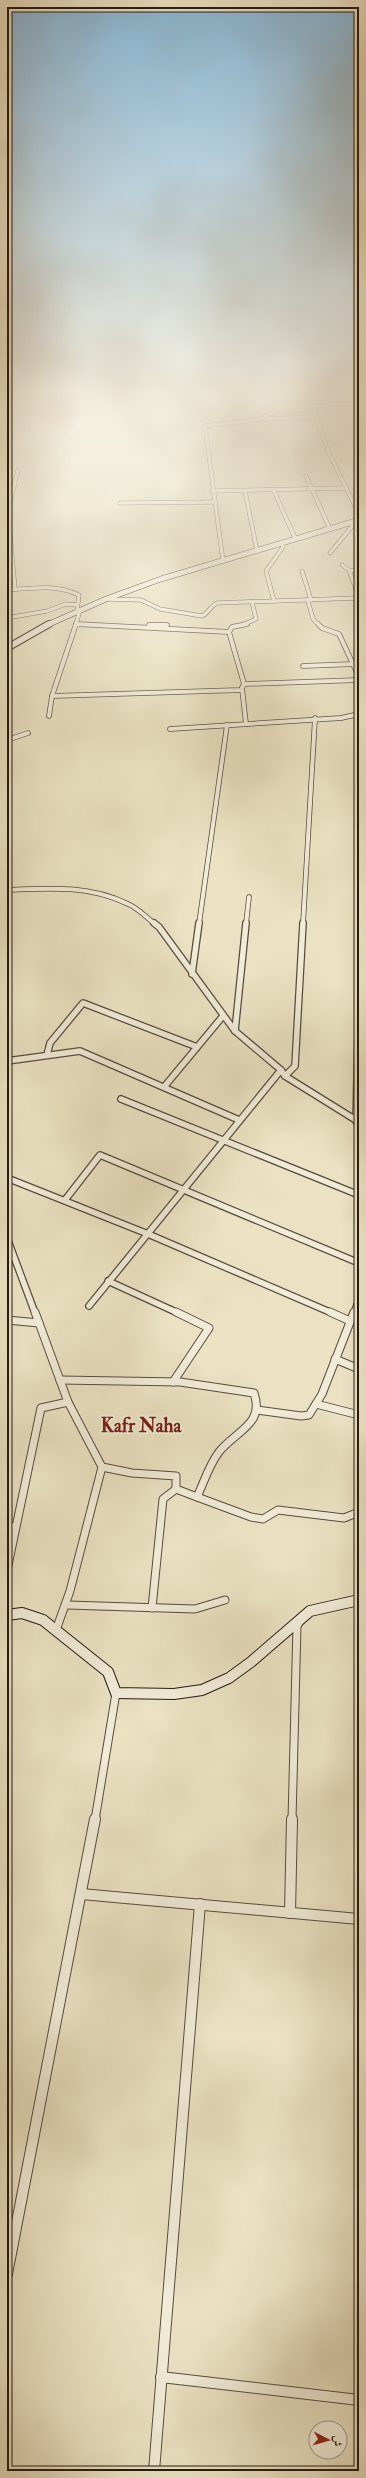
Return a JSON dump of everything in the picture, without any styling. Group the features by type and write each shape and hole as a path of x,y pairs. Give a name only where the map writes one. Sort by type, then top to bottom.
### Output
{"street":[{"path":"8,510 9,546 15,590"},
{"path":"215,510 223,561"},
{"path":"248,510 257,550"},
{"path":"282,510 295,538"},
{"path":"321,510 330,529"},
{"path":"7,648 78,609 257,550 356,520"},
{"path":"330,553 356,520"},
{"path":"274,601 266,571 283,547 282,542"},
{"path":"106,599 141,600 160,609 202,616 207,614 211,605 215,603 359,598 350,571 342,565"},
{"path":"350,571 359,570"},
{"path":"244,684 359,678 354,664 339,634 322,628 313,620 308,601 311,600 302,571"},
{"path":"7,590 54,587 70,589 79,594 76,624 52,696 49,716"},
{"path":"246,724 242,688 244,684 229,632 232,627 250,623 256,619 252,602"},
{"path":"7,618 47,611 66,604 78,609"},
{"path":"76,624 167,625 229,632"},
{"path":"149,625 167,625"},
{"path":"303,666 354,664"},
{"path":"52,696 242,688"},
{"path":"170,729 359,714"},
{"path":"348,716 359,719"},
{"path":"89,1306 108,1280 148,1234 239,1120 283,1073 295,1066 315,718"},
{"path":"192,974 226,725"},
{"path":"7,740 28,733"},
{"path":"7,890 62,887 97,892 129,904 159,927 222,1016 235,1031 283,1073 358,1122"},
{"path":"235,1031 249,898"},
{"path":"358,1122 359,996"},
{"path":"47,1055 50,1043 83,1003 197,1047"},
{"path":"164,1087 222,1016"},
{"path":"7,1061 80,1051 239,1120"},
{"path":"121,1099 359,1195"},
{"path":"65,1200 100,1155 359,1263"},
{"path":"7,1178 148,1234 350,1321"},
{"path":"7,1238 68,1402 102,1467 91,1501 67,1605 56,1630"},
{"path":"108,1280 209,1328 173,1382"},
{"path":"257,1410 301,1416 309,1415 316,1404 359,1300"},
{"path":"7,1320 39,1323"},
{"path":"335,1359 359,1369"},
{"path":"60,1380 173,1382 254,1393 257,1399 257,1410 250,1425 219,1452 197,1497"},
{"path":"7,1570 41,1408 68,1402"},
{"path":"316,1404 359,1415"},
{"path":"102,1467 132,1474 176,1476 176,1489"},
{"path":"176,1489 251,1517 263,1518 278,1510 344,1518 359,1512"},
{"path":"152,1608 163,1499 176,1489"},
{"path":"7,1526 15,1527"},
{"path":"67,1605 195,1608 225,1600"},
{"path":"116,1693 174,1694 202,1690 229,1678 251,1662 310,1611 359,1600"},
{"path":"290,1913 296,1626 310,1611"},
{"path":"7,1615 22,1613 43,1620 108,1672 116,1693 81,1894 7,2274"},
{"path":"81,1894 359,1919"},
{"path":"154,2471 200,1904"},
{"path":"161,2377 359,2400"}],"district":[{"name":"Kafr Naha","path":"141,1426"}]}
